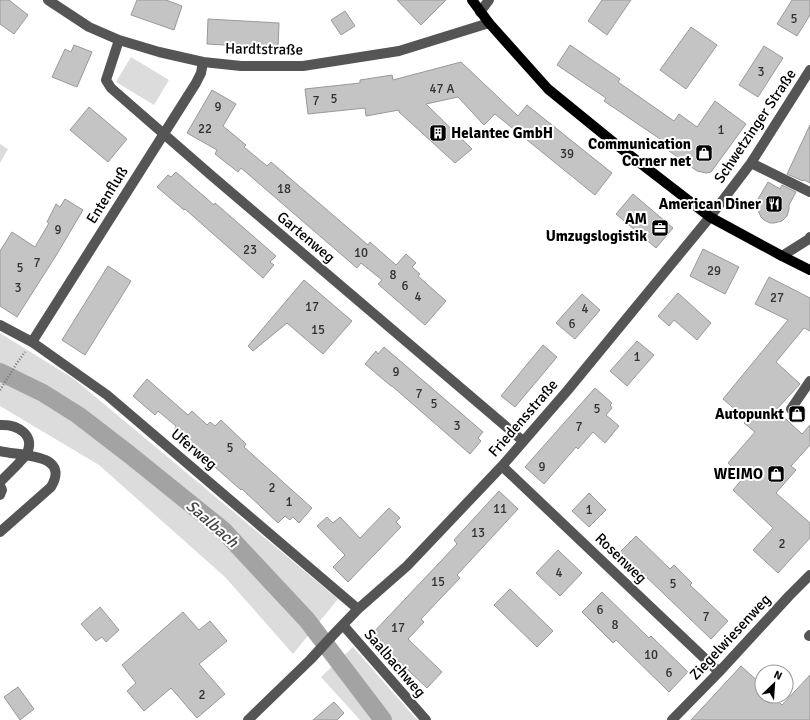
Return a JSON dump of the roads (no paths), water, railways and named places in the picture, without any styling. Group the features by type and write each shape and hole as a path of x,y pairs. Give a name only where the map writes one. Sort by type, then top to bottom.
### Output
{"main road":[{"path":"472,0 489,23 548,89 618,146 710,216 810,270"}],"street":[{"name":"Hardtstraße","path":"48,0 89,27 119,40 159,52 203,62 241,66 303,66 399,51 489,23"},
{"path":"480,12 489,0"},
{"name":"Gartenweg","path":"119,40 106,80 111,88 523,441"},
{"name":"Entenfluß","path":"32,342 196,83 201,72 203,62"},
{"name":"Schwetzinger Straße","path":"710,216 751,163 810,70"},
{"path":"751,163 810,192"},
{"name":"Friedensstraße","path":"248,720 310,660 358,609 407,566 502,466 567,391 710,216"},
{"path":"782,256 810,238"},
{"name":"Uferweg","path":"0,324 32,342 107,395 358,609"},
{"path":"791,409 810,381"},
{"path":"0,425 7,424 24,432 28,440 29,448 26,456 0,483 2,490 0,495"},
{"path":"0,451 49,461 55,467 56,474 55,481 51,487 1,527"},
{"name":"Rosenweg","path":"502,466 719,672"},
{"name":"Ziegelwiesenweg","path":"672,720 810,575"},
{"name":"Saalbachweg","path":"343,625 426,720"}],"waterway":[{"name":"Saalbach","path":"0,372 43,393 78,415 223,530 307,620 383,720"}],"place":[{"name":"Helantec GmbH","path":"438,133"},
{"name":"Communication Corner net","path":"704,153"},
{"name":"American Diner","path":"774,204"},
{"name":"AM Umzugslogistik","path":"660,228"},
{"name":"Autopunkt","path":"797,414"},
{"name":"WEIMO","path":"776,474"}]}
